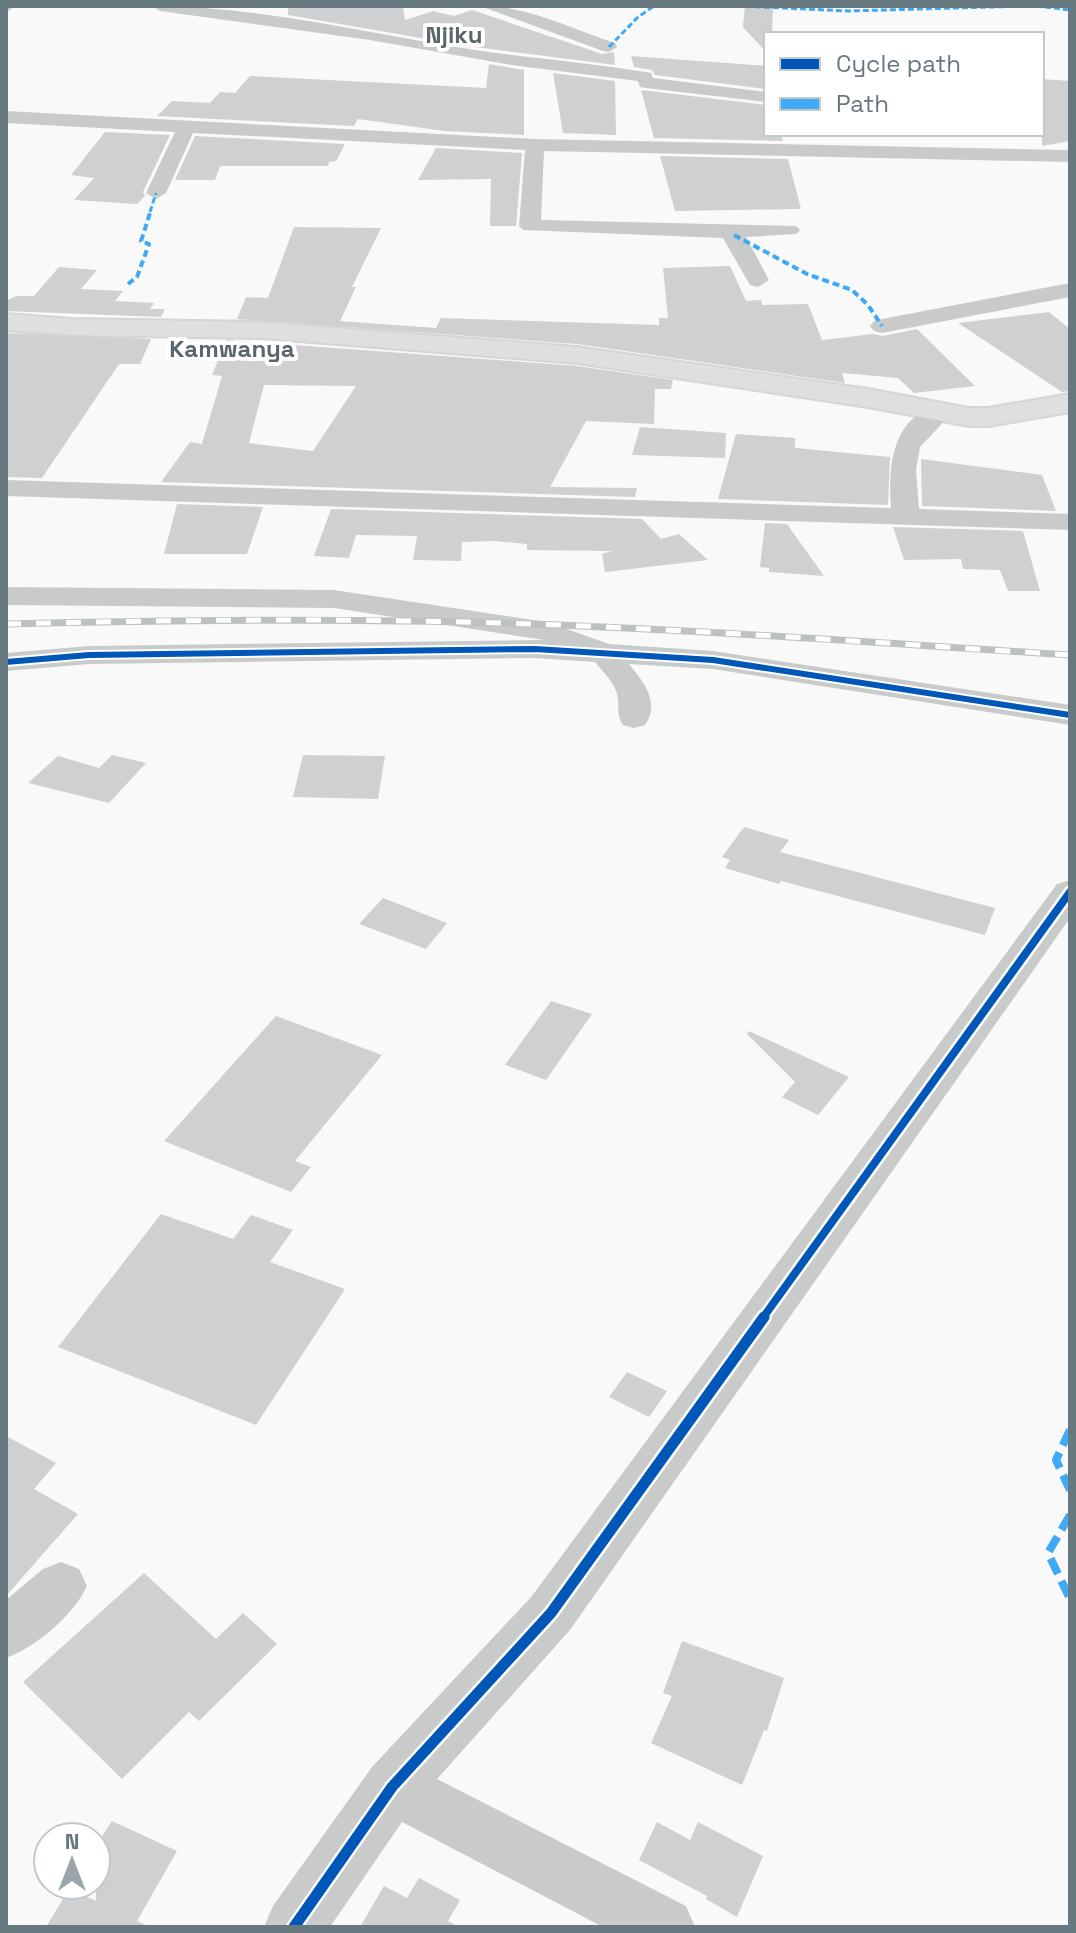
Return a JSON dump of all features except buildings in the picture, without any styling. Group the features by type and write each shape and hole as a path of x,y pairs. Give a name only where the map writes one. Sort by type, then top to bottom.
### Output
{"main road":[{"path":"6,322 71,327 261,330 577,355 868,398 939,413 988,417 1070,403"}],"street":[{"path":"160,6 370,35 511,60 554,63 757,96"},
{"path":"488,6 523,13 558,31 609,47"},
{"path":"6,117 535,145 1070,155"},
{"path":"156,193 186,128"},
{"path":"1027,136 1070,155"},
{"path":"535,145 529,234 789,230"},
{"path":"722,231 734,235 758,280"},
{"path":"882,326 1070,290"},
{"path":"906,517 902,462 906,443 915,430 939,413"},
{"path":"6,488 1070,522"},
{"path":"6,596 334,599 547,631 604,653 631,687 635,701 634,718"},
{"path":"6,662 89,655 535,649 713,660 1070,715"},
{"path":"294,1927 392,1787 551,1613 1070,892"},
{"path":"6,1633 61,1586"},
{"path":"392,1787 665,1927"}],"railway":[{"path":"6,624 254,620 502,623 1070,655"}],"marked path":[{"path":"609,47 638,17 654,6"},
{"path":"737,6 849,11 1026,6"},
{"path":"1036,6 1070,10"},
{"path":"128,284 137,277 149,244 141,241 156,193"},
{"path":"734,235 807,274 852,290 868,305 882,326"},
{"path":"1070,1430 1056,1460 1070,1490"},
{"path":"1070,1515 1048,1553 1070,1599"}],"cycle path":[{"path":"6,662 89,655 535,649 713,660 1070,715"},
{"path":"294,1927 392,1787 551,1613 1070,892"}],"district":[{"name":"Njiku","path":"454,35"},
{"name":"Kamwanya","path":"232,349"}]}
